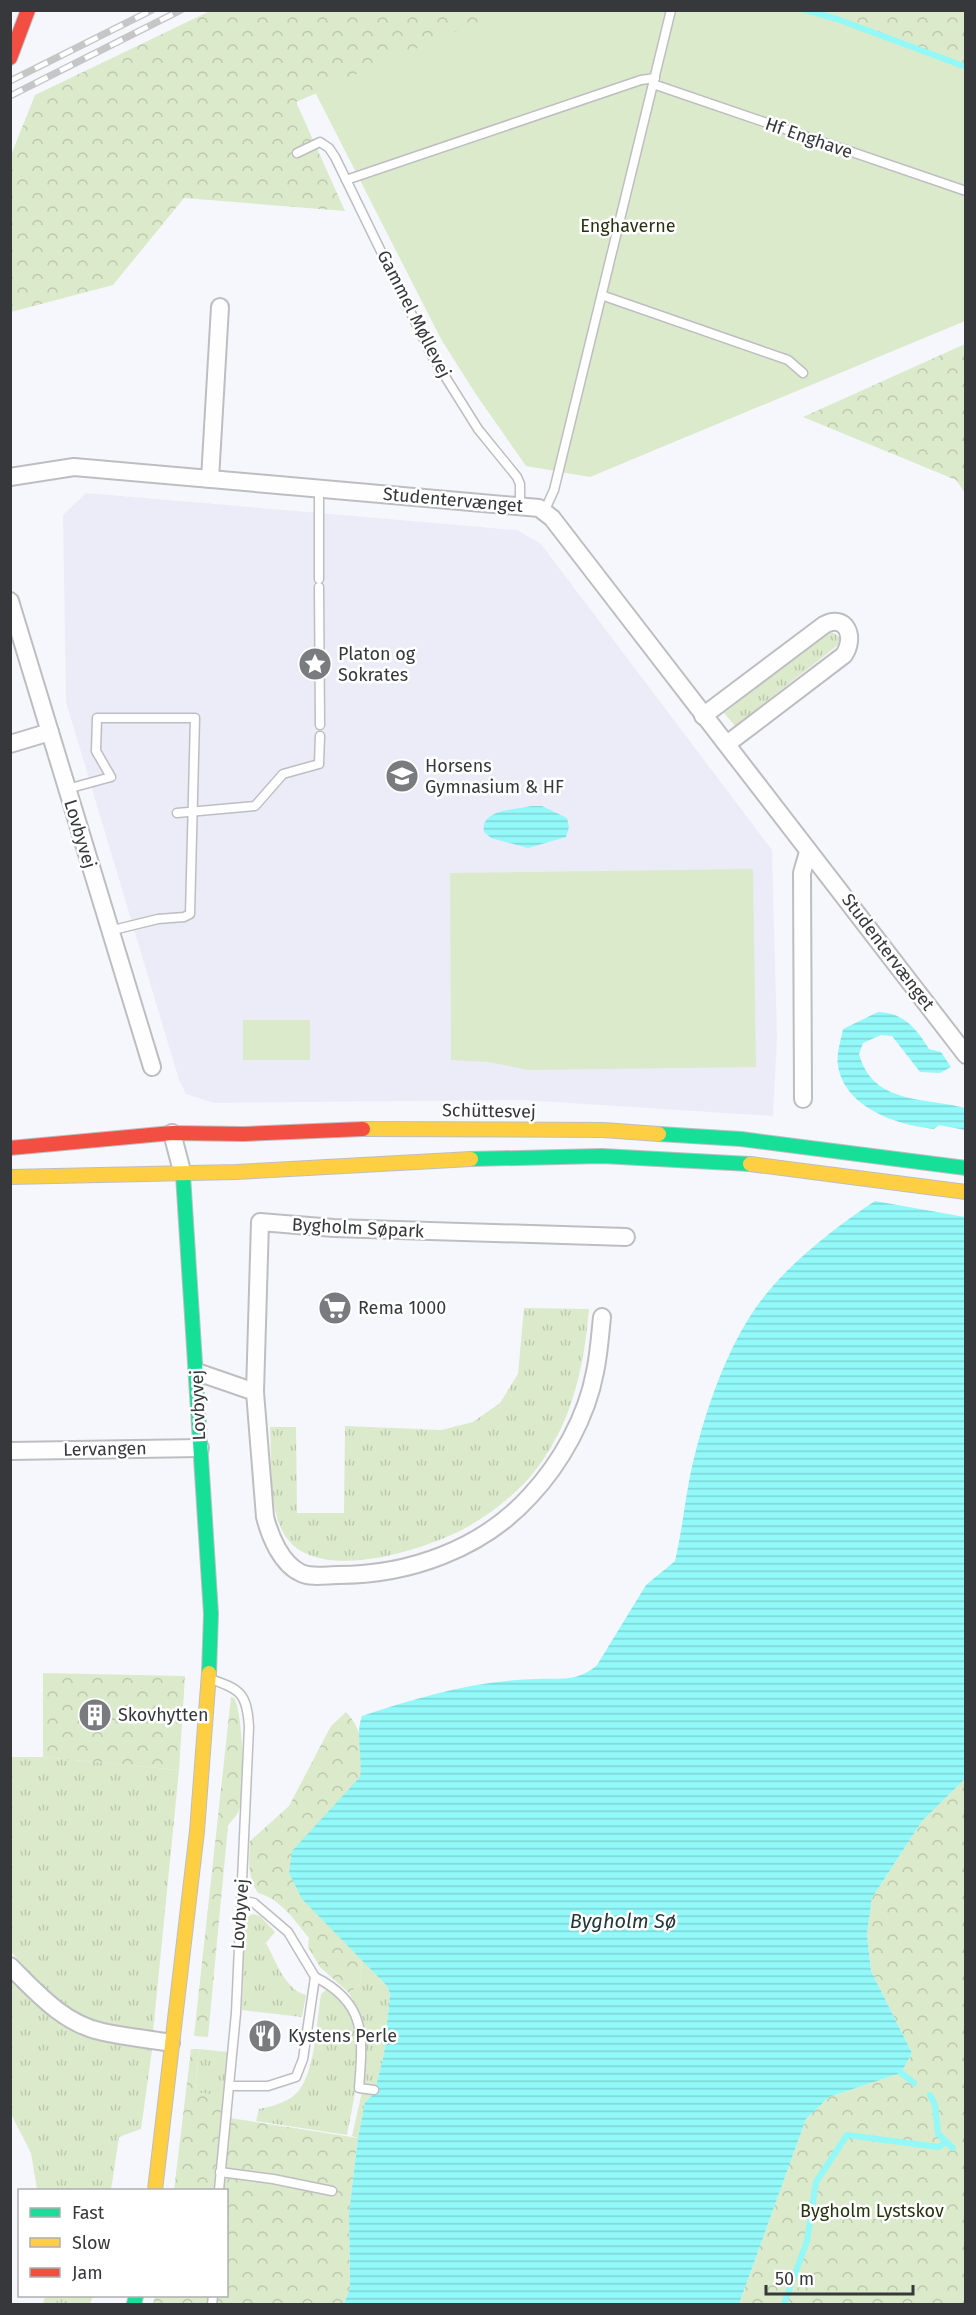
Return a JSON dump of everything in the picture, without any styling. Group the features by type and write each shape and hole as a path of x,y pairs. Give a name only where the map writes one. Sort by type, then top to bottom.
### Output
{"main road":[{"path":"10,58 28,10"},
{"name":"Schüttesvej","path":"10,1148 172,1133 244,1134 382,1128 603,1130 741,1138 966,1168"},
{"path":"10,1177 183,1174 503,1157 604,1156 739,1162 871,1177 966,1192"},
{"name":"Lovbyvej","path":"155,2189 200,1796 209,1678 211,1614 183,1174"}],"street":[{"path":"210,479 220,307"},
{"name":"Studentervænget","path":"10,477 74,467 520,505 544,512 552,518 808,852 835,882 966,1055"},
{"name":"Lovbyvej","path":"10,601 152,1067"},
{"path":"703,716 824,625 831,621 839,622 846,629 850,636 849,647 844,655 727,744"},
{"path":"10,744 50,732"},
{"path":"803,1099 797,930 802,873 808,852"},
{"name":"Lovbyvej","path":"172,1133 183,1174"},
{"name":"Bygholm Søpark","path":"602,1317 595,1373 579,1420 558,1459 530,1496 498,1525 442,1557 408,1568 350,1575 320,1575 301,1573 285,1559 270,1534 265,1517 255,1392 260,1222 334,1228 626,1237"},
{"path":"197,1372 255,1392"},
{"name":"Lervangen","path":"10,1451 200,1448"},
{"path":"10,1966 53,2008 79,2024 102,2032 171,2043"}],"lane":[{"path":"544,512 554,490 604,296 671,10"},
{"path":"346,180 630,84 654,81"},
{"name":"Hf Enghave","path":"654,81 966,191"},
{"name":"Gammel Møllevej","path":"297,153 320,142 329,148 431,354 478,429 520,484 520,505"},
{"path":"604,296 788,360 803,373"},
{"path":"319,488 320,725"},
{"path":"67,789 111,777 96,751 97,718 195,718 190,914 109,931"},
{"path":"177,813 255,806 283,774 319,764 320,736"},
{"name":"Lovbyvej","path":"209,1678 232,1686 242,1695 248,1706 249,1727 230,2085 219,2189"},
{"path":"241,1900 254,1903 288,1932 315,1977 331,1985 349,2002 360,2024 362,2036 358,2088 374,2090"},
{"path":"230,2085 267,2086 296,2077 303,2059 315,1977"},
{"path":"220,2172 273,2178 332,2191"}],"shaded area":[{"name":"Horsens Gymnasium & HF","path":"86,493 517,530 541,544 772,850 777,1038 773,1116 522,1100 214,1103 186,1094 179,1080 66,702 63,515"}],"green space":[{"name":"Enghaverne","path":"506,10 804,11 965,65 965,321 590,477 526,466 441,339 315,92"},
{"path":"210,11 506,11 296,102 345,211 184,198 113,285 11,312 11,155 35,95"},
{"path":"804,11 965,11 965,65"},
{"path":"965,344 965,493 956,480 803,417"},
{"path":"828,633 834,633 839,637 838,645 735,726 724,713"},
{"path":"753,869 756,1067 528,1070 489,1062 451,1060 450,873"},
{"path":"243,1020 310,1020 310,1060 243,1060"},
{"path":"524,1308 589,1309 580,1372 568,1411 550,1449 523,1484 498,1507 469,1526 401,1553 346,1561 320,1558 299,1550 284,1534 275,1510 270,1427 296,1427 297,1513 344,1513 345,1426 441,1430 473,1422 500,1403 518,1374"},
{"path":"43,1673 185,1676 179,1770 43,1757"},
{"path":"231,1697 234,1698 240,1719 243,1772 241,1802 238,1812 228,1826 208,2037 194,2036"},
{"path":"346,1712 356,1727 361,1742 361,1777 293,1851 336,1933 362,1960 360,1984 349,1993 320,1967 308,1947 309,1938 287,1911 274,1900 258,1893 250,1874 249,1861 250,1841 289,1806 331,1726"},
{"path":"10,1757 43,1757 179,1770 153,2032 107,2024 73,2009 57,1999 11,1952"},
{"name":"Bygholm Lystskov","path":"965,1779 965,2304 739,2304 806,2119 829,2097 901,2073 912,2053 871,1971 867,1934 872,1898 922,1821"},
{"path":"253,1914 260,1916 275,1932 266,1943 282,1974 292,1987 306,1995 302,2017 242,2010 244,1924 247,1917"},
{"path":"362,1960 387,1986 390,1994 384,2054 376,2087 363,2084 364,2037 359,2015 349,1993 360,1984"},
{"path":"10,1977 45,2013 84,2035 152,2050 141,2129 119,2137 111,2189 37,2189 31,2153 11,2114"},
{"path":"327,1989 342,2002 352,2017 357,2036 357,2077 347,2135 256,2121 259,2109 276,2105 292,2097 305,2080 312,2057 321,1994"},
{"path":"191,2049 199,2049 195,2092 226,2096 224,2117 358,2138 349,2213 350,2288 344,2304 153,2304 155,2297 228,2297 228,2189 174,2189"},
{"path":"199,2049 228,2052 226,2096 195,2093"},
{"path":"362,2092 374,2094 365,2102 358,2138 352,2136"},
{"path":"45,2297 93,2297 90,2304 43,2304"}],"water":[{"path":"531,806 542,806 567,818 569,827 566,837 528,848 491,838 484,832 484,824 493,815"},
{"path":"878,1012 895,1015 908,1023 929,1049 941,1052 951,1067 940,1073 920,1072 892,1036 881,1035 863,1043 859,1054 866,1071 888,1091 917,1100 965,1108 965,1130 939,1125 934,1129 904,1123 875,1112 851,1093 843,1081 838,1066 838,1052 843,1029"},
{"name":"Bygholm Sø","path":"875,1201 965,1217 965,1779 922,1821 872,1898 867,1934 871,1971 912,2053 901,2073 829,2097 806,2119 739,2304 344,2304 350,2288 349,2213 358,2138 365,2102 374,2094 384,2054 390,1994 387,1986 302,1899 289,1873 292,1851 360,1777 359,1730 362,1716 405,1702 470,1686 515,1680 576,1677 597,1665 646,1585 675,1561 691,1471 701,1431 722,1372 749,1318 774,1284 806,1253"}],"waterway":[{"path":"806,10 837,19 966,67"},
{"path":"901,2073 914,2083"},
{"path":"930,2095 935,2105 938,2134 953,2148"},
{"path":"784,2304 807,2241 816,2182 847,2135 938,2147 947,2142"}],"railway":[{"path":"10,81 152,10"},
{"path":"10,96 181,10"}],"traffic: fast":[{"path":"659,1134 741,1139 966,1168"},
{"path":"471,1159 602,1156 750,1164"},
{"path":"183,1175 211,1614 209,1673"},
{"path":"134,2304 136,2297"}],"traffic: slow":[{"path":"363,1129 603,1130 659,1134"},
{"path":"10,1177 236,1172 471,1159"},
{"path":"750,1164 966,1192"},
{"path":"155,2189 197,1831 209,1673"}],"traffic: jam":[{"path":"10,58 28,10"},
{"path":"10,1148 172,1133 244,1134 363,1129"}],"place":[{"name":"Platon og Sokrates","path":"315,664"},
{"name":"Horsens Gymnasium & HF","path":"402,776"},
{"name":"Rema 1000","path":"335,1308"},
{"name":"Skovhytten","path":"95,1715"},
{"name":"Kystens Perle","path":"265,2036"}]}
